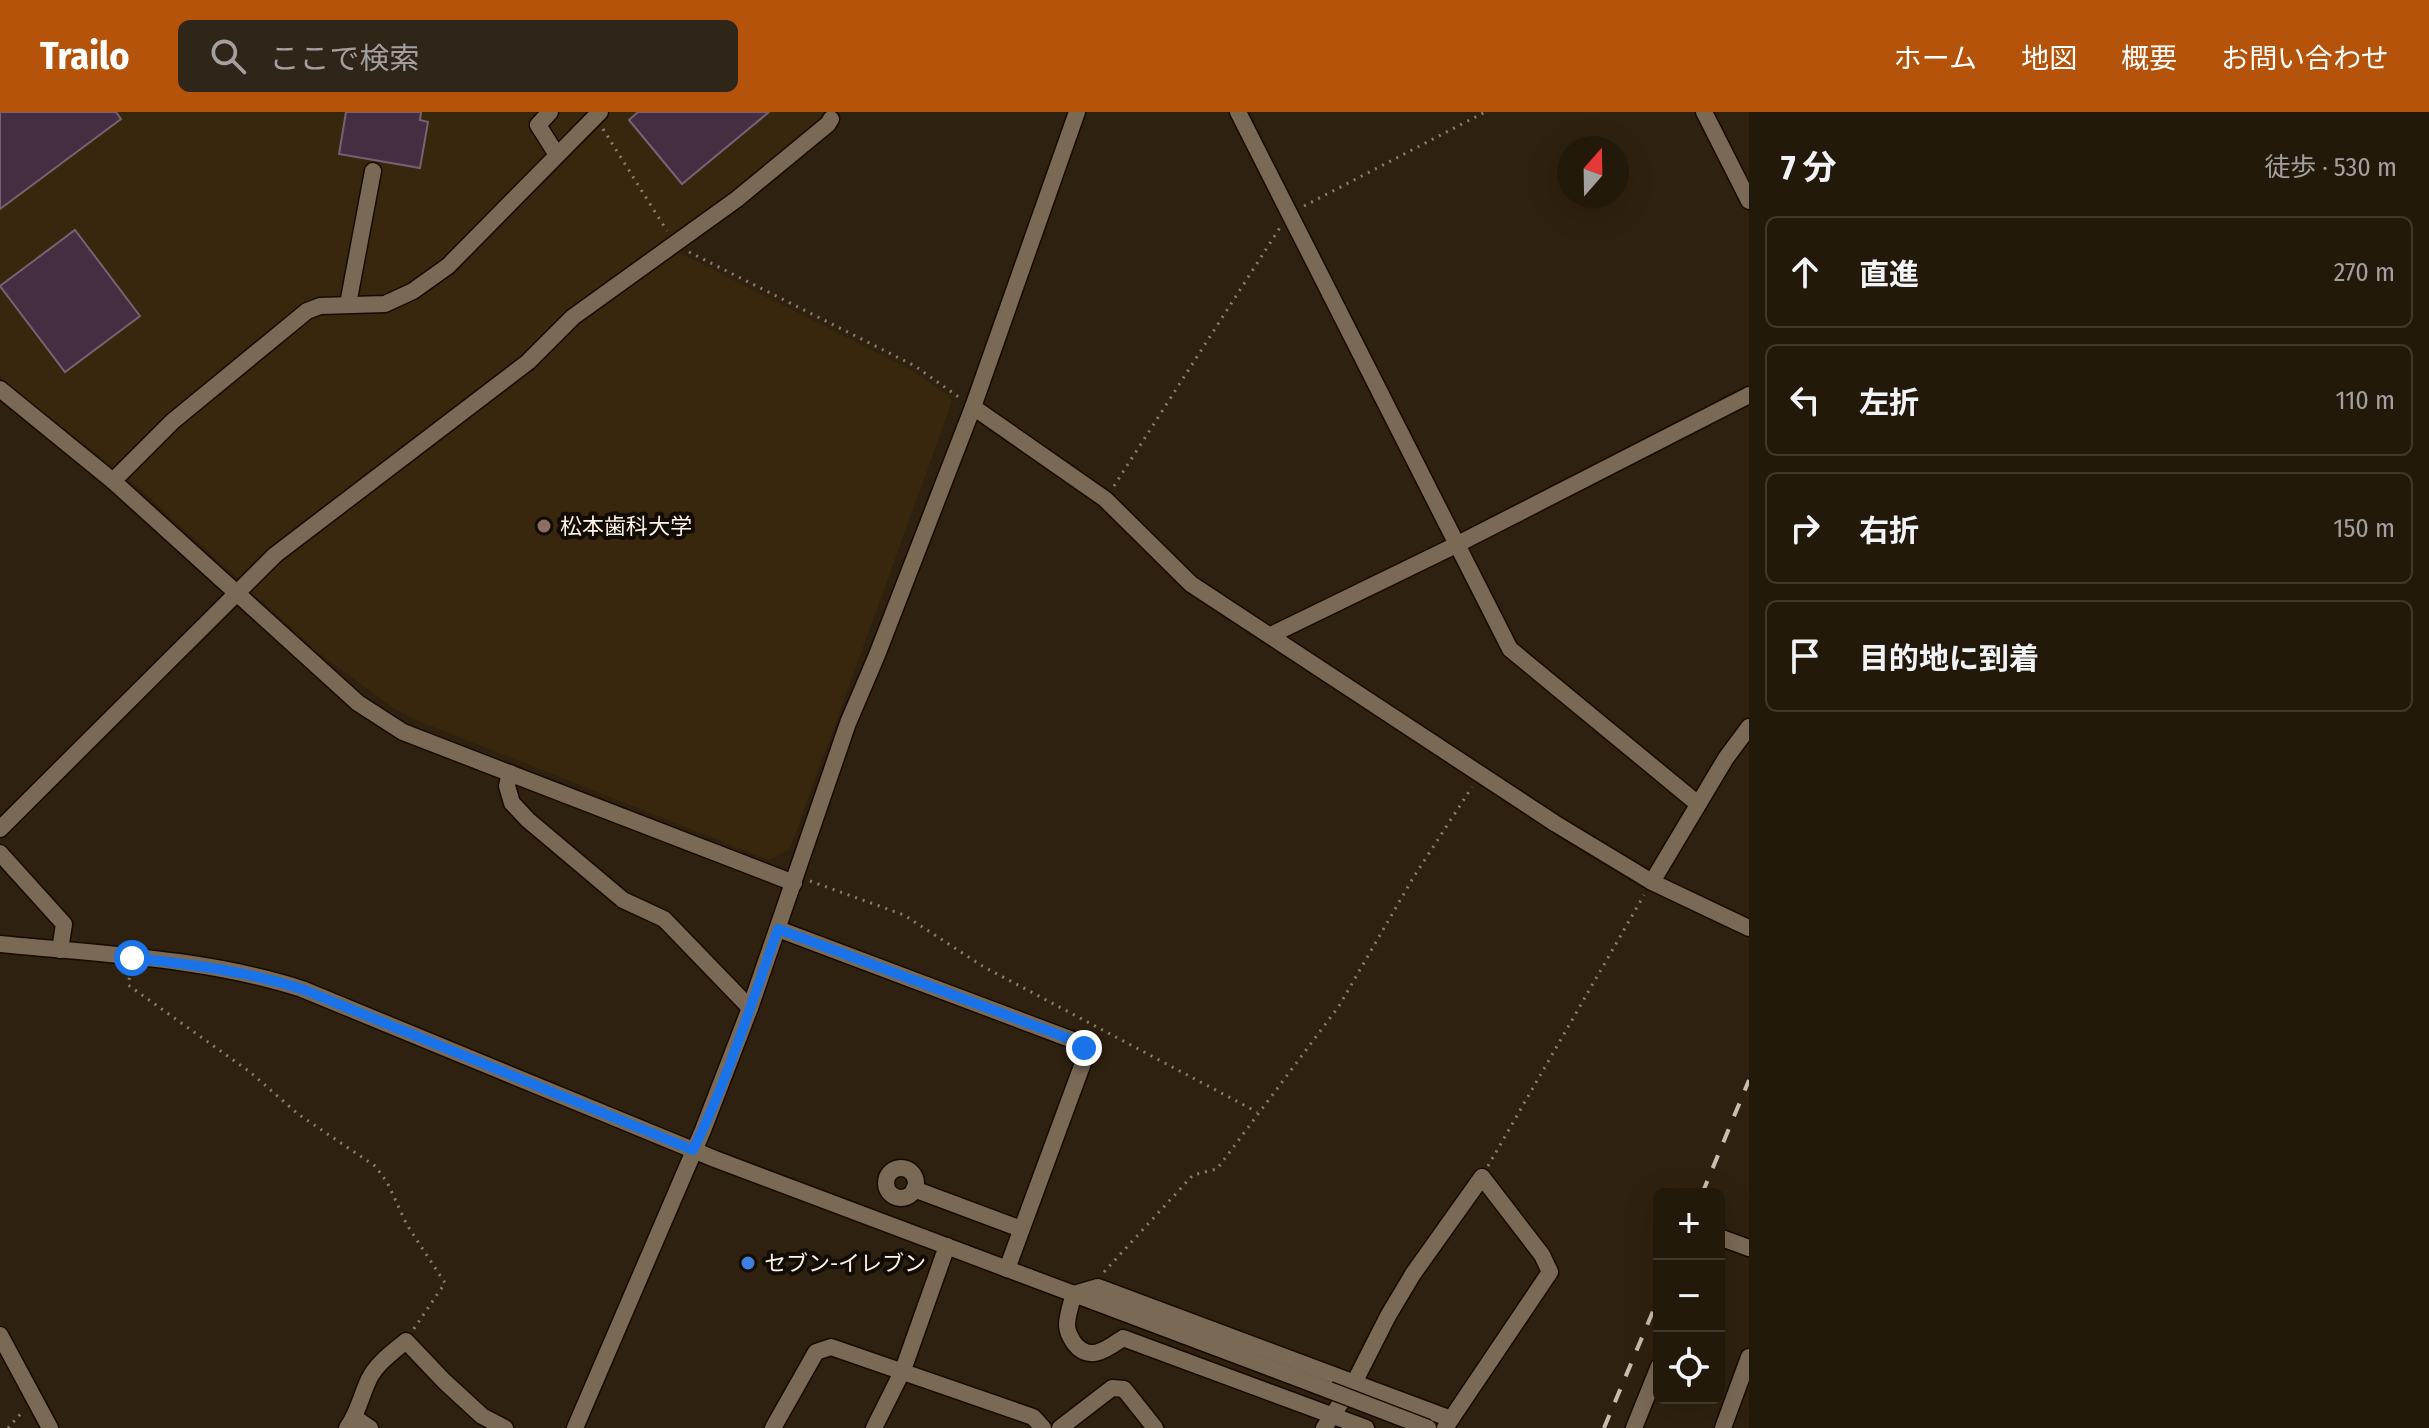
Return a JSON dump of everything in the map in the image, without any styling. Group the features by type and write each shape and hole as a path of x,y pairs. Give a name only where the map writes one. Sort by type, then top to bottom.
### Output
{"street":[{"path":"550,112 538,125 557,155"},
{"path":"575,1428 703,1130 750,1008 848,723 973,407 1077,112"},
{"path":"1238,112 1510,649 1698,804"},
{"path":"1704,112 1749,201"},
{"path":"113,481 173,421 307,311 320,306 385,304 413,291 448,266 598,114"},
{"path":"0,829 275,555 528,362 573,317 737,199 831,119"},
{"path":"348,304 373,171"},
{"path":"0,389 113,481 358,703 403,732 794,883"},
{"path":"1271,635 1456,545 1749,395"},
{"path":"973,407 1105,499 1191,584 1556,824 1652,882 1749,928"},
{"path":"1652,882 1726,758 1749,727"},
{"path":"510,773 507,786 512,803 528,820 623,900 664,919 750,1008"},
{"path":"0,853 64,924 60,950"},
{"path":"778,929 1078,1042 1084,1048 1086,1055 1007,1269"},
{"path":"0,944 234,970 302,989 693,1150 1428,1428"},
{"path":"1074,1294 1098,1287 1354,1383 1448,1423 1550,1272 1542,1255 1482,1177 1413,1274 1354,1383 1328,1422"},
{"path":"914,1189 1021,1229"},
{"path":"1725,1239 1749,1248"},
{"path":"874,1428 903,1370 947,1246"},
{"path":"1074,1294 1067,1329 1071,1340 1080,1349 1091,1354 1104,1351 1123,1338 1328,1422 1366,1428"},
{"path":"0,1335 50,1428"},
{"path":"370,1428 351,1423 370,1377 406,1341 482,1416 505,1428"},
{"path":"773,1428 816,1352 831,1347 1033,1417 1043,1428"},
{"path":"1723,1428 1749,1357"},
{"path":"1634,1428 1653,1381"},
{"path":"1060,1428 1112,1388 1124,1389 1155,1428"}],"path":[{"path":"1105,499 1289,214 1485,112"},
{"path":"598,114 675,245 915,366 973,407"},
{"path":"1098,1287 1103,1274 1193,1175 1217,1169 1339,1006 1413,878 1480,773"},
{"path":"794,883 812,881 904,915 984,967 1258,1113"},
{"path":"1482,1177 1652,882"},
{"path":"132,958 128,985 250,1072 298,1114 375,1166 387,1182 407,1225 445,1283 406,1341"},
{"path":"8,1428 35,1399"}],"shaded area":[{"name":"松本歯科大学","path":"0,112 833,112 676,251 913,371 948,395 952,402 790,849 769,860 413,719 393,708 320,654 129,479 3,381 0,376"}],"building":[{"path":"0,112 116,112 121,119 0,209"},
{"path":"346,112 421,112 420,120 428,122 420,168 339,154"},
{"path":"638,112 769,112 682,184 629,120"},
{"path":"75,230 140,316 65,372 0,286"}],"railway":[{"path":"1704,1188 1749,1080"},
{"path":"1604,1428 1653,1311"}],"place":[{"name":"松本歯科大学","path":"544,526"},
{"name":"セブン-イレブン","path":"748,1263"}],"route":[{"path":"132,958 234,970 302,989 693,1150 778,929 1078,1042 1084,1048"}]}
